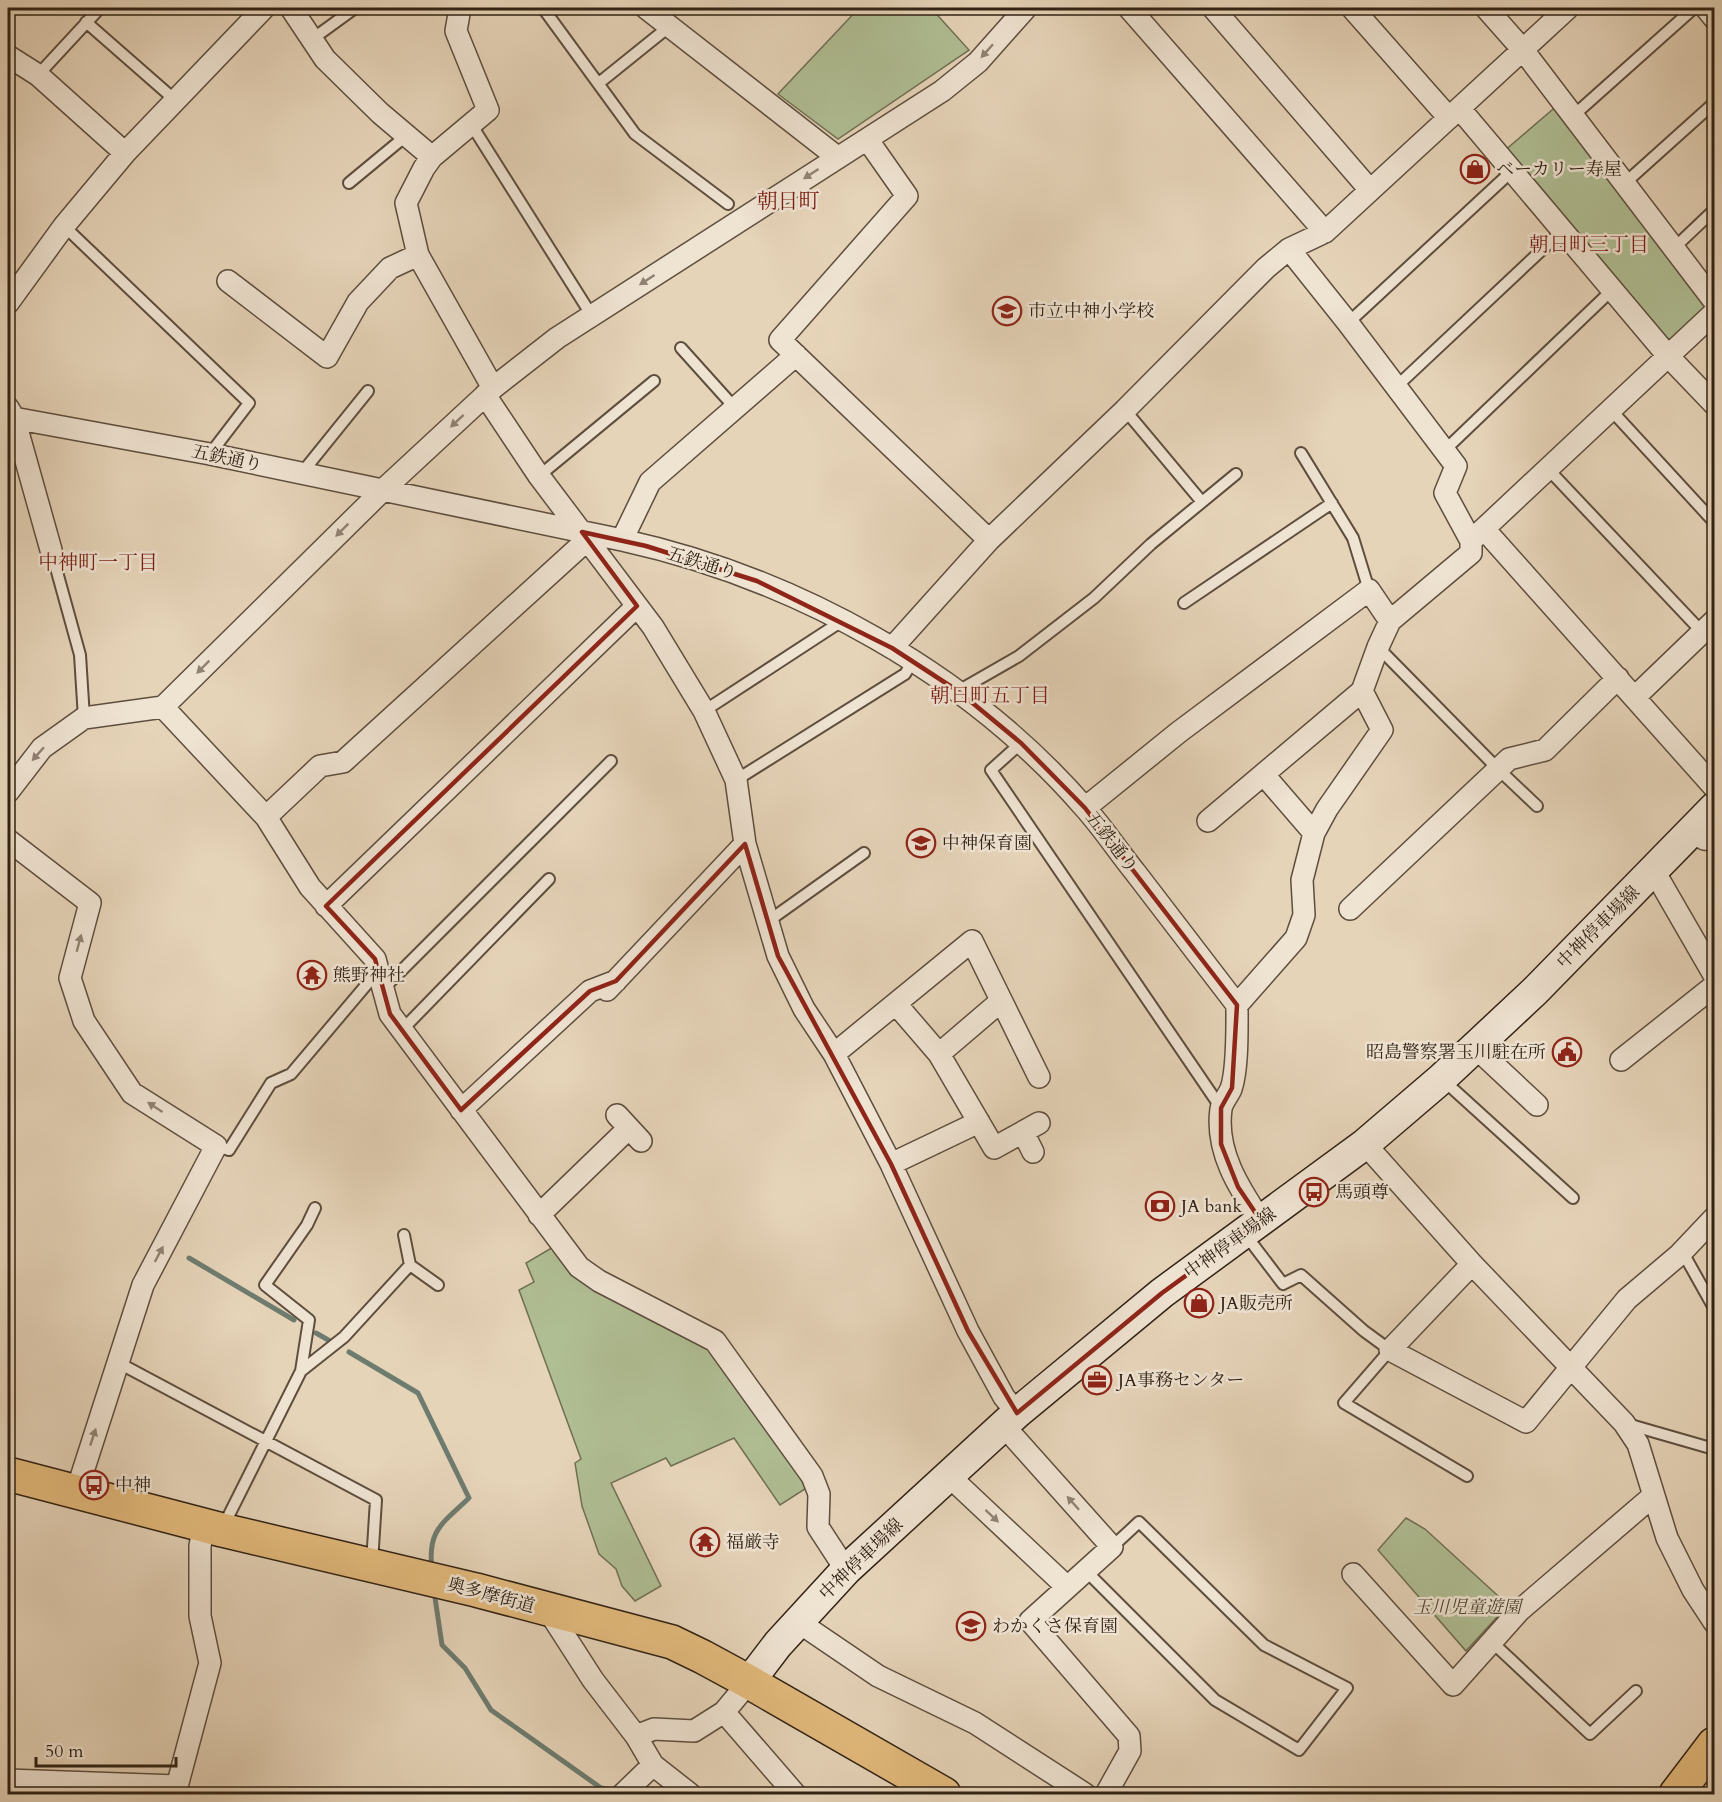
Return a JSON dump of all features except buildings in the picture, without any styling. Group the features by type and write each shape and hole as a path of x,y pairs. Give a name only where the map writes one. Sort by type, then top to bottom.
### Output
{"main road":[{"name":"中神停車場線","path":"749,1682 778,1644 846,1570 949,1476 1011,1420 1162,1293 1365,1144 1441,1079 1535,991 1654,871 1703,836 1714,808"},
{"name":"奥多摩街道","path":"8,1474 213,1528 476,1590 672,1642 749,1682 944,1794"},
{"path":"1676,1794 1714,1744"}],"street":[{"path":"8,303 64,225 125,153 264,8"},
{"path":"291,8 324,59 432,157"},
{"path":"460,8 456,31 488,110 432,157 406,203 418,255 489,391 539,476 653,627 704,711 736,780 745,844 766,922 778,956 804,1009 834,1054 891,1164 968,1331 1004,1397 1011,1420 1112,1547 1030,1621 1129,1736 1130,1751 1106,1794"},
{"path":"646,8 671,25 837,157"},
{"path":"8,792 42,748 84,718 163,707 384,489 489,391 557,338 942,91 978,62 1026,8"},
{"path":"1129,8 1325,232"},
{"path":"1214,8 1370,190"},
{"path":"1352,8 1512,171 1668,356 1714,404"},
{"path":"1486,8 1523,50 1714,301"},
{"path":"892,648 989,540 1125,410 1266,268 1289,249 1325,232 1568,8"},
{"path":"1706,8 1714,18"},
{"path":"8,56 38,75 125,153"},
{"path":"867,139 907,196 780,340 989,540"},
{"path":"1289,249 1456,466 1445,494 1477,535 1618,678 1714,787"},
{"path":"228,281 327,357 358,302 390,268 418,255"},
{"path":"1209,821 1362,691 1390,621 1471,553 1477,535 1714,313"},
{"path":"622,540 650,482 796,355"},
{"path":"10,415 51,550"},
{"name":"五鉄通り","path":"10,415 384,489 585,536 622,540 757,581 842,621 892,648 958,691 1021,743 1085,808 1237,1005"},
{"path":"266,817 320,766 343,762 585,536"},
{"path":"1085,808 1179,732 1370,590 1390,621"},
{"path":"326,906 637,606"},
{"path":"1635,697 1709,627"},
{"path":"1350,909 1509,759 1545,750 1618,678"},
{"path":"1252,1227 1221,1144 1221,1108 1232,1088 1238,1038 1237,1005 1296,938 1304,915 1302,880 1314,833 1327,809 1382,730 1362,691"},
{"path":"163,707 266,817 309,887 375,959 390,1014 401,1031 579,1267 599,1281 715,1341 812,1476 819,1494 818,1527 846,1570"},
{"path":"1264,775 1314,833"},
{"path":"8,840 90,903 70,978 84,1021 132,1093 216,1146 143,1285 76,1493"},
{"path":"462,1110 590,991 612,986 745,844"},
{"path":"1654,871 1714,975"},
{"path":"834,1054 972,941 1039,1077"},
{"path":"1622,1060 1714,986"},
{"path":"939,1054 1001,1001"},
{"path":"896,1004 939,1054 994,1148 1031,1128 1033,1152"},
{"path":"1475,1047 1537,1105"},
{"path":"891,1164 979,1122"},
{"path":"539,1215 629,1128"},
{"path":"1365,1144 1472,1264 1624,1423 1638,1444 1667,1538 1693,1590 1714,1622"},
{"path":"1472,1264 1390,1350 1526,1422 1627,1299 1682,1251 1714,1218"},
{"path":"949,1476 1067,1587"},
{"path":"1353,1574 1454,1685 1519,1611 1653,1496"},
{"path":"8,1780 176,1790 210,1663 200,1616 200,1546 213,1528"},
{"path":"548,1610 593,1680 636,1736 653,1765 690,1794"},
{"path":"798,1622 878,1676 975,1724 1085,1794"},
{"path":"636,1736 654,1729 694,1731 724,1713 749,1682"},
{"path":"724,1713 795,1794"},
{"path":"627,1791 653,1765"}],"lane":[{"path":"38,75 100,8"},
{"path":"311,40 355,8"},
{"path":"543,8 635,134 728,204"},
{"path":"1573,116 1694,8"},
{"path":"86,22 175,100"},
{"path":"598,83 671,25"},
{"path":"1625,183 1714,103"},
{"path":"471,124 592,316"},
{"path":"349,183 407,135"},
{"path":"1348,323 1512,171"},
{"path":"1674,248 1714,210"},
{"path":"64,225 249,403 210,454"},
{"path":"1396,387 1562,231"},
{"path":"1445,450 1612,290"},
{"path":"681,348 735,408"},
{"path":"539,476 654,381"},
{"path":"301,474 368,391"},
{"path":"1125,410 1202,502"},
{"path":"1611,410 1714,522"},
{"path":"1301,453 1353,538 1370,590"},
{"path":"1548,469 1709,627"},
{"path":"958,691 1019,656 1094,598 1151,544 1236,474"},
{"path":"1184,603 1332,503"},
{"path":"51,550 80,655 84,718"},
{"path":"704,711 842,621"},
{"path":"1378,647 1537,806"},
{"path":"736,780 905,674 913,661"},
{"path":"1021,743 991,770 1221,1108"},
{"path":"216,1146 229,1150 271,1083 291,1074 380,980 611,761"},
{"path":"766,922 864,853"},
{"path":"401,1031 549,879"},
{"path":"1441,1079 1573,1198"},
{"path":"213,1528 266,1441 301,1371 309,1320 266,1285 307,1225 315,1208"},
{"path":"1252,1227 1283,1284 1301,1275 1364,1331 1390,1350 1344,1403 1467,1476"},
{"path":"404,1235 410,1265 438,1285"},
{"path":"1682,1251 1714,1308"},
{"path":"301,1371 344,1337 410,1265"},
{"path":"117,1362 376,1500 371,1566"},
{"path":"1624,1423 1714,1449"},
{"path":"1086,1571 1215,1700 1299,1750 1347,1688 1264,1645 1139,1522 1112,1547"},
{"path":"1491,1642 1590,1734 1636,1691"}],"highlighted area":[{"path":"582,532 646,546 757,581 892,648 958,691 1021,743 1085,808 1237,1005 1232,1088 1221,1108 1221,1144 1238,1187 1261,1221 1162,1293 1017,1413 968,1331 891,1164 778,956 745,844 616,981 590,991 461,1110 390,1014 375,959 326,906 637,606"}],"green space":[{"path":"859,8 931,8 969,50 838,139 778,94"},
{"path":"1559,104 1711,307 1666,349 1503,152"},
{"path":"555,1246 713,1348 808,1487 780,1505 734,1438 671,1466 666,1458 611,1483 661,1586 635,1601 622,1586 616,1569 599,1554 582,1506 575,1463 581,1459 519,1290 534,1282 526,1263"},
{"name":"玉川児童遊園","path":"1406,1518 1425,1529 1508,1605 1466,1651 1378,1550"}],"waterway":[{"path":"189,1258 294,1320"},
{"path":"316,1333 330,1341"},
{"path":"349,1352 418,1393 469,1498 439,1528 432,1545 432,1569"},
{"path":"434,1591 442,1645 465,1668 491,1710 601,1788 619,1791"}],"place":[{"name":"ベーカリー寿屋","path":"1475,169"},
{"name":"市立中神小学校","path":"1007,311"},
{"name":"中神保育園","path":"921,843"},
{"name":"熊野神社","path":"312,975"},
{"name":"昭島警察署玉川駐在所","path":"1567,1052"},
{"name":"馬頭尊","path":"1314,1192"},
{"name":"JA bank","path":"1160,1206"},
{"name":"JA販売所","path":"1199,1303"},
{"name":"JA事務センター","path":"1097,1380"},
{"name":"中神","path":"94,1485"},
{"name":"福厳寺","path":"705,1542"},
{"name":"わかくさ保育園","path":"971,1626"}],"district":[{"name":"朝日町","path":"788,201"},
{"name":"朝日町三丁目","path":"1589,244"},
{"name":"中神町一丁目","path":"98,562"},
{"name":"朝日町五丁目","path":"990,695"}]}
